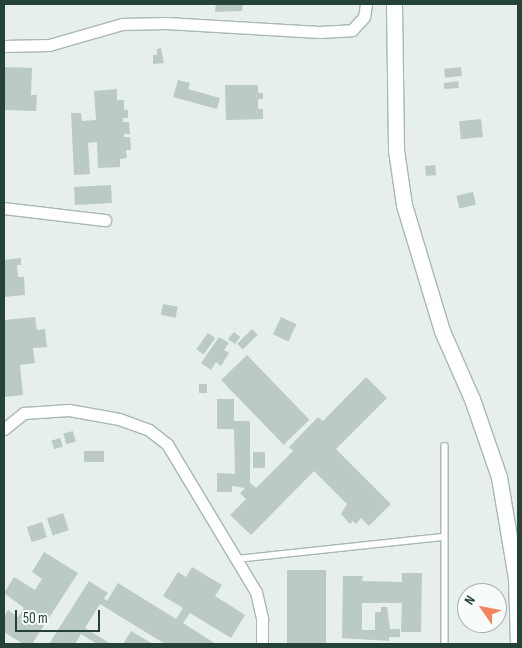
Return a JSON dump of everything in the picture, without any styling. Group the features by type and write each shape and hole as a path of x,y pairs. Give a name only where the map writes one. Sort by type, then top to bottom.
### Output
{"main road":[{"path":"394,4 394,132 404,205 442,331 472,399 499,477 516,579 518,644"}],"street":[{"path":"4,46 49,44 122,24 166,23 310,32 352,30 364,17 366,4"},
{"path":"4,208 105,220"},
{"path":"4,429 24,414 69,410 119,419 149,430 167,444 256,592 262,619 262,644"}],"lane":[{"path":"445,446 445,644"},
{"path":"236,559 444,537"}],"building":[{"path":"216,4 243,4 242,11 215,12"},
{"path":"161,48 164,63 153,64 153,55 157,55 157,49"},
{"path":"4,67 32,68 31,95 37,95 36,111 4,110"},
{"path":"461,67 462,76 445,78 444,69"},
{"path":"178,80 190,83 188,89 220,98 217,109 173,97"},
{"path":"458,81 459,88 444,89 444,83"},
{"path":"225,85 258,85 258,93 263,93 263,99 258,99 258,109 263,109 263,119 226,120"},
{"path":"117,89 117,100 124,100 124,110 128,110 128,118 123,118 123,122 129,122 130,134 124,134 124,137 130,137 131,150 126,150 127,158 120,159 120,167 98,168 97,142 88,143 90,174 74,175 71,113 81,113 82,121 96,120 94,91"},
{"path":"481,119 483,137 461,139 459,121"},
{"path":"435,165 436,175 426,176 425,166"},
{"path":"111,185 112,203 75,205 74,187"},
{"path":"473,192 476,205 459,208 456,196"},
{"path":"21,258 21,265 17,265 18,277 24,277 25,295 4,297 4,260"},
{"path":"163,304 178,307 176,318 161,315"},
{"path":"35,317 37,330 45,329 47,347 33,348 35,363 20,365 23,395 4,397 4,320"},
{"path":"281,317 296,324 288,341 273,334"},
{"path":"252,329 258,335 243,350 237,344"},
{"path":"234,332 240,337 235,344 228,339"},
{"path":"208,333 215,338 204,354 196,349"},
{"path":"219,337 229,343 224,350 229,353 221,366 216,362 211,370 201,363"},
{"path":"247,355 310,420 284,445 221,380"},
{"path":"366,377 387,398 336,449 391,504 369,526 361,518 356,524 353,521 350,524 341,514 347,504 314,471 251,535 230,515 246,499 240,493 245,488 232,486 232,492 217,492 217,473 235,474 234,429 217,429 217,399 234,399 234,421 250,421 250,483 256,488 293,451 289,447 318,417 323,421"},
{"path":"199,384 207,384 207,393 199,393"},
{"path":"73,431 76,442 66,444 63,434"},
{"path":"60,438 63,447 54,449 51,441"},
{"path":"84,451 104,451 104,462 84,462"},
{"path":"253,452 265,452 265,468 253,468"},
{"path":"63,513 69,530 53,536 47,519"},
{"path":"42,522 47,537 32,542 27,527"},
{"path":"44,552 78,573 32,644 23,644 4,632 4,617 8,610 18,617 24,608 4,593 14,577 35,590 42,579 32,572"},
{"path":"192,567 222,585 215,596 245,615 231,638 190,613 183,623 216,644 165,644 100,604 85,628 111,644 97,644 81,634 75,644 49,644 89,581 108,593 104,598 107,601 118,583 176,619 183,608 163,596 178,572 186,577"},
{"path":"287,570 326,570 326,644 287,644"},
{"path":"402,573 422,573 421,632 401,632 402,603 362,603 362,630 375,630 375,612 381,612 381,607 387,607 390,629 400,629 400,637 389,637 389,641 342,638 343,576 363,576 362,581 402,582"},
{"path":"131,631 153,644 123,644"}]}
